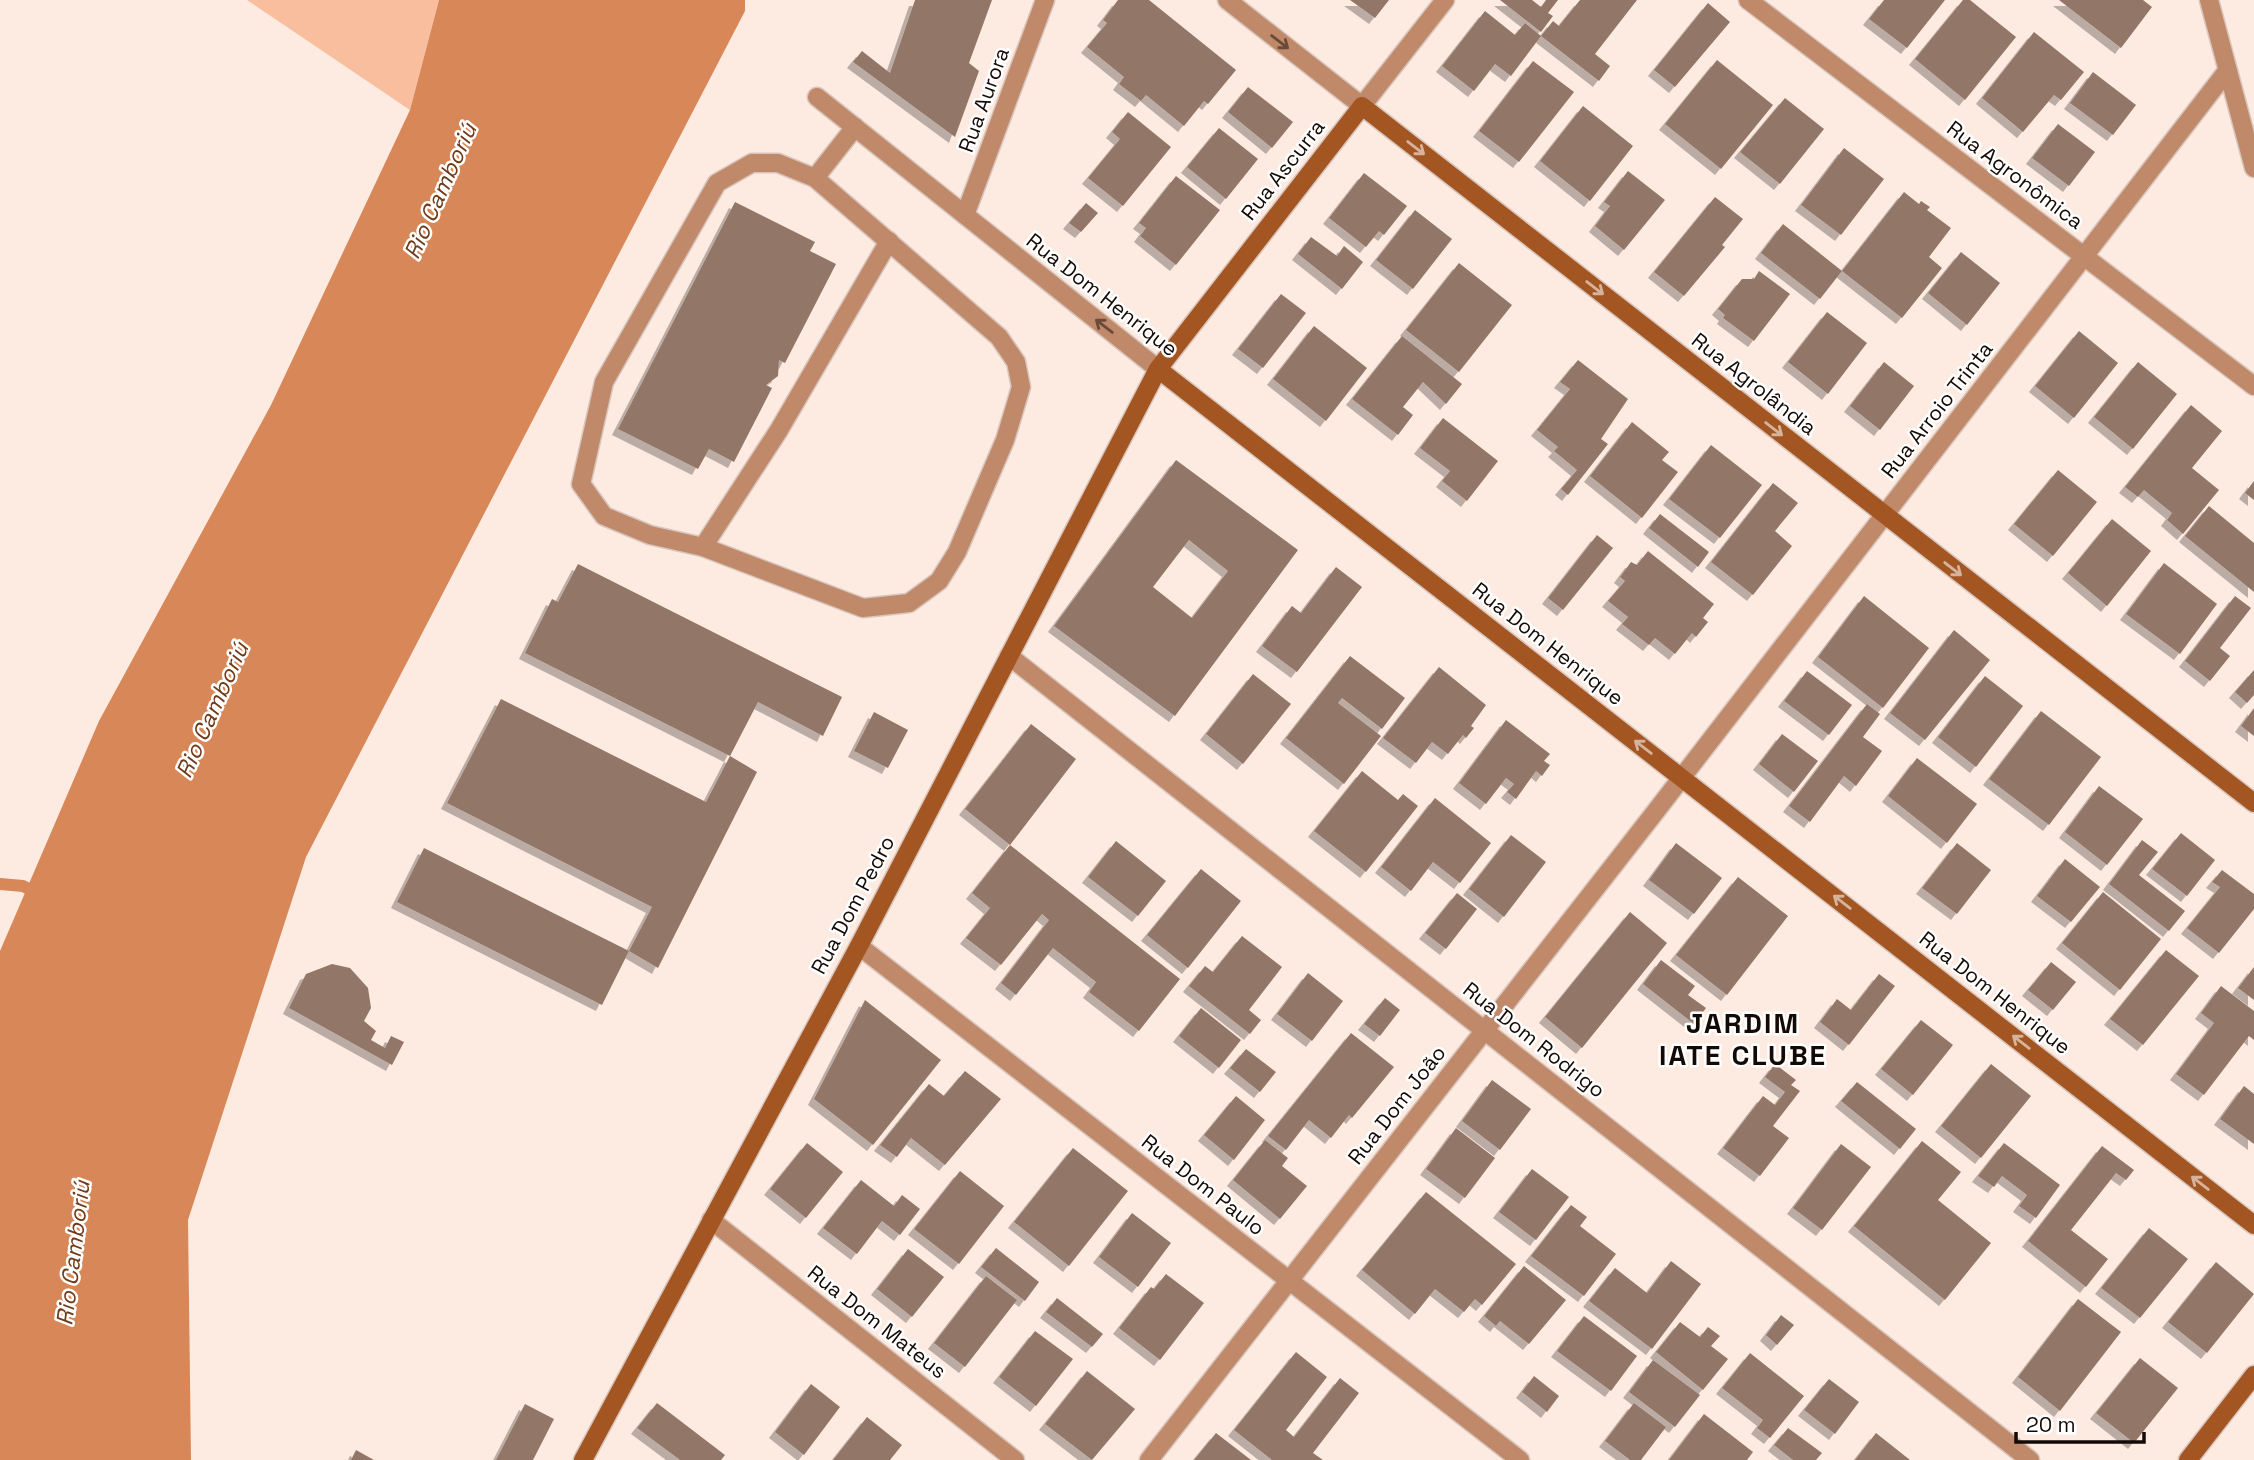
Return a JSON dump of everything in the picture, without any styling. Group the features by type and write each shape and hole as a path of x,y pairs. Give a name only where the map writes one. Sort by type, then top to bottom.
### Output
{"street":[{"name":"Rua Aurora","path":"965,215 1045,0"},
{"name":"Rua Agrolândia","path":"1227,0 2254,803"},
{"name":"Rua Ascurra","path":"1158,369 1445,0"},
{"name":"Rua Agronômica","path":"1748,0 2254,386"},
{"path":"2209,0 2254,168"},
{"name":"Rua Arroio Trinta","path":"1682,777 2227,71"},
{"name":"Rua Dom Henrique","path":"817,97 1158,369 2254,1225"},
{"path":"815,178 855,127"},
{"path":"752,163 778,163 815,178 890,241 999,337 1016,362 1021,387 1009,427 957,552 939,581 909,603 863,608 703,547 650,535 604,516 581,484 604,382 717,183 752,163"},
{"path":"703,547 779,430 890,241"},
{"name":"Rua Dom Pedro","path":"583,1460 859,946 1158,369"},
{"name":"Rua Dom Rodrigo","path":"1009,656 2030,1460"},
{"name":"Rua Dom João","path":"1149,1460 1682,777"},
{"name":"Rua Dom Paulo","path":"859,946 1520,1460"},
{"name":"Rua Dom Mateus","path":"711,1220 1015,1460"},
{"path":"2188,1460 2254,1375"}],"shaded area":[{"path":"247,0 439,0 410,110"}],"water":[{"name":"Rio Camboriú","path":"439,0 745,0 745,11 306,857 188,1220 191,1460 0,1460 0,951 99,721 271,405 410,110"}],"building":[{"path":"915,0 992,0 969,63 979,71 955,137 853,62 862,51 890,73"},
{"path":"1118,0 1149,0 1236,70 1208,104 1204,101 1184,126 1146,95 1141,101 1119,84 1124,77 1087,47 1107,23 1103,20"},
{"path":"1350,0 1389,0 1375,18"},
{"path":"1500,0 1532,0 1541,7 1546,0 1558,0 1548,13 1553,16 1541,32"},
{"path":"1580,0 1637,0 1595,54 1610,66 1599,81 1541,36 1553,21 1559,26"},
{"path":"1884,0 1945,0 1907,48 1869,19"},
{"path":"1963,0 1970,0 2016,37 1965,100 1915,59"},
{"path":"2059,0 2143,0 2152,7 2121,48"},
{"path":"1708,3 1730,22 1675,87 1654,70"},
{"path":"1485,11 1515,35 1525,23 1541,36 1511,76 1495,64 1474,91 1442,66"},
{"path":"2034,32 2084,72 2061,100 2054,95 2023,132 1982,98"},
{"path":"1717,60 1773,105 1721,169 1665,124"},
{"path":"1533,61 1574,92 1519,162 1479,131"},
{"path":"2093,72 2136,105 2113,135 2070,103"},
{"path":"1248,87 1293,122 1272,148 1228,112"},
{"path":"1785,98 1824,129 1780,184 1740,152"},
{"path":"1583,106 1633,146 1590,201 1540,161"},
{"path":"1128,112 1171,147 1123,206 1088,178 1120,139 1112,132"},
{"path":"2058,124 2095,152 2069,186 2032,158"},
{"path":"1219,128 1258,159 1226,199 1187,167"},
{"path":"1844,148 1884,179 1841,235 1801,205"},
{"path":"1628,171 1665,200 1624,250 1595,226 1610,206 1604,202"},
{"path":"1364,173 1407,206 1384,235 1379,231 1366,247 1329,218"},
{"path":"1176,176 1220,210 1176,265 1140,236 1146,228 1139,223"},
{"path":"1904,192 1919,204 1921,201 1930,207 1927,210 1951,228 1929,257 1942,268 1902,318 1842,271"},
{"path":"1715,197 1743,219 1722,245 1725,247 1684,296 1654,272"},
{"path":"735,202 815,242 810,251 836,264 785,363 779,360 778,376 766,385 772,388 734,462 709,449 698,469 618,429"},
{"path":"1086,203 1098,213 1081,232 1069,223"},
{"path":"1415,210 1452,239 1413,289 1376,260"},
{"path":"1783,224 1842,271 1820,299 1761,253"},
{"path":"1311,237 1337,256 1344,246 1363,262 1342,289 1298,254"},
{"path":"1961,252 2000,283 1967,325 1928,293"},
{"path":"1459,263 1512,305 1459,372 1406,330"},
{"path":"1759,271 1790,294 1754,341 1723,318 1725,315 1718,309 1742,279 1754,279"},
{"path":"1281,294 1306,313 1263,368 1238,349"},
{"path":"1827,312 1867,343 1828,394 1788,362"},
{"path":"1314,326 1367,368 1326,421 1273,379"},
{"path":"2079,331 2118,363 2074,418 2035,386"},
{"path":"1402,336 1462,384 1446,404 1423,382 1403,407 1413,415 1398,435 1352,399"},
{"path":"1578,360 1628,399 1601,439 1608,444 1568,495 1561,489 1577,470 1554,451 1558,447 1537,430 1570,389 1560,382"},
{"path":"1884,362 1914,386 1880,430 1850,406"},
{"path":"2138,362 2177,394 2133,449 2094,417"},
{"path":"2191,405 2222,431 2192,468 2219,490 2183,534 2167,520 2172,513 2144,490 2138,497 2125,487"},
{"path":"1443,418 1498,461 1467,501 1442,481 1450,471 1420,448"},
{"path":"1632,422 1669,452 1662,460 1678,472 1642,518 1590,476"},
{"path":"1711,445 1762,485 1720,538 1669,499"},
{"path":"1176,460 1298,550 1175,716 1054,626","holes":["1189,540 1228,571 1192,618 1153,587"]},
{"path":"2058,470 2097,502 2053,556 2014,524"},
{"path":"2254,481 2254,500 2245,493"},
{"path":"1773,483 1798,503 1775,531 1792,546 1753,595 1711,562"},
{"path":"2209,506 2254,543 2254,592 2185,536"},
{"path":"1660,514 1709,552 1698,567 1649,528"},
{"path":"2112,519 2151,551 2107,606 2068,573"},
{"path":"1597,535 1613,548 1563,610 1548,598"},
{"path":"1648,551 1714,604 1703,618 1708,622 1696,637 1692,633 1675,654 1655,638 1649,645 1622,624 1628,617 1608,601 1625,581 1620,577 1631,562 1637,565"},
{"path":"2164,563 2217,604 2180,654 2126,614"},
{"path":"578,564 842,697 823,736 758,702 730,756 525,653 552,599 558,602"},
{"path":"1336,567 1362,587 1297,672 1262,646 1292,606 1301,613"},
{"path":"1864,596 1929,648 1883,708 1818,657"},
{"path":"2235,596 2251,608 2220,648 2230,656 2210,681 2185,661"},
{"path":"1954,630 1990,660 1925,740 1890,713"},
{"path":"1350,656 1405,698 1382,729 1342,698 1338,703 1381,736 1344,784 1286,738"},
{"path":"1439,667 1486,705 1471,726 1474,728 1466,738 1463,735 1448,754 1432,742 1416,763 1383,738"},
{"path":"2254,670 2254,695 2247,703 2235,692"},
{"path":"1807,671 1852,705 1829,735 1784,701"},
{"path":"1253,674 1291,704 1243,764 1206,734"},
{"path":"1985,676 2023,706 1976,767 1938,737"},
{"path":"501,699 706,802 730,756 757,772 658,968 629,951 652,907 447,803"},
{"path":"1867,704 1880,714 1863,737 1882,751 1856,786 1844,776 1810,822 1789,806"},
{"path":"2254,708 2254,736 2241,726"},
{"path":"2041,711 2101,757 2049,825 1989,779"},
{"path":"874,712 908,730 888,768 854,751"},
{"path":"1506,720 1550,754 1544,761 1550,765 1542,776 1536,771 1516,799 1507,792 1514,784 1506,778 1486,804 1459,783"},
{"path":"1031,724 1076,759 1010,845 965,809"},
{"path":"1782,734 1818,761 1794,792 1759,764"},
{"path":"1917,758 1977,804 1947,843 1888,796"},
{"path":"1362,771 1398,800 1403,794 1418,806 1366,872 1314,831"},
{"path":"2099,786 2143,819 2107,865 2065,832"},
{"path":"1435,798 1491,843 1460,883 1433,862 1411,891 1381,867"},
{"path":"2181,833 2215,860 2187,896 2152,869"},
{"path":"1511,835 1546,862 1504,917 1469,889"},
{"path":"2142,840 2158,852 2139,875 2185,911 2169,931 2109,884"},
{"path":"1116,841 1166,881 1138,916 1088,877"},
{"path":"1676,843 1722,878 1694,914 1649,880"},
{"path":"1957,843 1991,870 1957,914 1922,888"},
{"path":"1010,845 1180,979 1139,1031 1089,992 1096,982 1053,948 1016,995 1001,983 1049,920 1042,914 1001,965 966,938 990,908 972,893"},
{"path":"424,848 629,951 602,1005 397,902"},
{"path":"2065,859 2100,887 2071,922 2037,896"},
{"path":"1201,869 1241,901 1188,968 1147,935"},
{"path":"2222,870 2254,894 2254,909 2219,953 2187,928 2220,887 2212,882"},
{"path":"1738,877 1788,916 1727,995 1676,955"},
{"path":"2103,892 2161,939 2120,990 2062,943"},
{"path":"1457,893 1477,909 1446,949 1425,933"},
{"path":"1630,912 1667,943 1582,1048 1545,1017"},
{"path":"1242,936 1282,967 1249,1010 1261,1020 1250,1034 1189,986 1205,966 1213,972"},
{"path":"2166,950 2199,976 2143,1045 2110,1019"},
{"path":"1661,960 1695,986 1688,995 1706,1008 1694,1024 1643,984"},
{"path":"2051,962 2076,982 2053,1010 2028,990"},
{"path":"332,964 350,968 368,988 371,1008 364,1021 376,1031 371,1040 385,1048 391,1036 404,1042 392,1065 289,1008 306,974"},
{"path":"2254,967 2254,1000 2238,988"},
{"path":"1308,973 1343,1001 1312,1041 1277,1014"},
{"path":"1879,974 1895,986 1849,1045 1820,1022 1837,999 1851,1010"},
{"path":"2221,986 2254,1011 2254,1040 2249,1036 2204,1095 2176,1074 2214,1023 2201,1013"},
{"path":"1385,998 1400,1010 1380,1036 1364,1024"},
{"path":"865,1000 941,1060 873,1145 814,1099"},
{"path":"1201,1008 1241,1040 1219,1068 1179,1036"},
{"path":"1921,1020 1953,1045 1913,1095 1881,1069"},
{"path":"1351,1033 1394,1067 1352,1118 1349,1115 1331,1138 1309,1120 1286,1150 1268,1136"},
{"path":"1246,1049 1276,1072 1260,1092 1230,1068"},
{"path":"1775,1064 1796,1080 1791,1085 1800,1091 1773,1126 1789,1138 1760,1176 1723,1148 1763,1096 1775,1105 1785,1092 1765,1077"},
{"path":"1991,1064 2031,1096 1981,1158 1941,1126"},
{"path":"965,1071 1001,1099 945,1165 911,1138 897,1157 880,1145 929,1084 944,1096"},
{"path":"1492,1080 1531,1109 1500,1150 1462,1121"},
{"path":"1857,1082 1916,1129 1900,1149 1841,1101"},
{"path":"2244,1086 2254,1094 2254,1144 2220,1119"},
{"path":"1236,1096 1265,1120 1234,1160 1204,1135"},
{"path":"1456,1128 1495,1158 1465,1198 1426,1169"},
{"path":"1265,1140 1288,1158 1282,1166 1307,1186 1280,1219 1233,1180"},
{"path":"1922,1141 1961,1172 1938,1200 1991,1243 1945,1300 1854,1226"},
{"path":"807,1143 843,1172 806,1218 770,1189"},
{"path":"2004,1143 2060,1185 2036,1218 2019,1206 2027,1195 2002,1176 1994,1187 1978,1176"},
{"path":"1841,1144 1871,1167 1822,1230 1793,1208"},
{"path":"2102,1146 2134,1170 2126,1180 2116,1173 2071,1230 2108,1259 2086,1287 2028,1241"},
{"path":"1073,1148 1128,1191 1069,1266 1014,1222"},
{"path":"1532,1169 1569,1197 1536,1240 1499,1212"},
{"path":"960,1171 1004,1206 959,1264 914,1229"},
{"path":"861,1180 894,1206 902,1195 920,1209 900,1235 882,1221 857,1254 823,1228"},
{"path":"1426,1192 1516,1264 1482,1305 1475,1299 1464,1312 1435,1289 1415,1314 1362,1270"},
{"path":"1571,1205 1587,1217 1580,1226 1616,1254 1584,1296 1531,1256"},
{"path":"1132,1213 1171,1243 1138,1287 1099,1257"},
{"path":"2149,1228 2188,1259 2140,1318 2101,1288"},
{"path":"996,1248 1039,1282 1025,1301 981,1267"},
{"path":"908,1249 944,1277 912,1317 877,1289"},
{"path":"1671,1261 1701,1284 1652,1349 1589,1301 1615,1268 1647,1293"},
{"path":"2216,1262 2254,1294 2207,1353 2168,1322"},
{"path":"1524,1266 1566,1300 1529,1344 1500,1321 1496,1326 1484,1316"},
{"path":"1166,1274 1204,1303 1160,1360 1119,1328 1151,1287 1154,1289"},
{"path":"986,1276 1017,1300 965,1367 934,1343"},
{"path":"1057,1298 1103,1334 1092,1347 1046,1312"},
{"path":"2078,1299 2121,1332 2060,1411 2018,1377"},
{"path":"1781,1315 1794,1325 1777,1345 1766,1335"},
{"path":"1584,1316 1637,1356 1611,1391 1557,1351"},
{"path":"1680,1322 1700,1337 1708,1327 1720,1336 1711,1346 1728,1359 1703,1390 1656,1352"},
{"path":"1035,1331 1073,1359 1036,1406 999,1377"},
{"path":"1296,1352 1327,1377 1286,1430 1294,1437 1340,1378 1359,1393 1313,1453 1323,1460 1272,1460 1234,1430"},
{"path":"1750,1353 1804,1396 1770,1438 1757,1428 1763,1420 1722,1388"},
{"path":"2140,1358 2178,1388 2134,1443 2096,1413"},
{"path":"1653,1360 1700,1395 1675,1427 1629,1392"},
{"path":"1087,1371 1135,1409 1092,1460 1045,1424"},
{"path":"1534,1376 1559,1396 1547,1412 1522,1392"},
{"path":"1829,1379 1859,1402 1835,1434 1804,1410"},
{"path":"811,1384 840,1407 804,1455 775,1432"},
{"path":"657,1403 725,1455 721,1460 680,1460 637,1428"},
{"path":"1634,1403 1666,1427 1641,1460 1630,1460 1605,1441"},
{"path":"525,1404 554,1419 533,1460 496,1460"},
{"path":"1704,1414 1753,1452 1747,1460 1669,1460"},
{"path":"867,1417 902,1445 890,1460 833,1460"},
{"path":"1788,1428 1822,1453 1816,1460 1793,1460 1774,1445"},
{"path":"1216,1433 1251,1460 1194,1460"},
{"path":"1876,1433 1910,1460 1855,1460"},
{"path":"356,1450 374,1460 351,1460"}],"waterway":[{"path":"0,884 23,886 40,895"}],"district":[{"name":"JARDIM IATE CLUBE","path":"1743,1039"}]}
